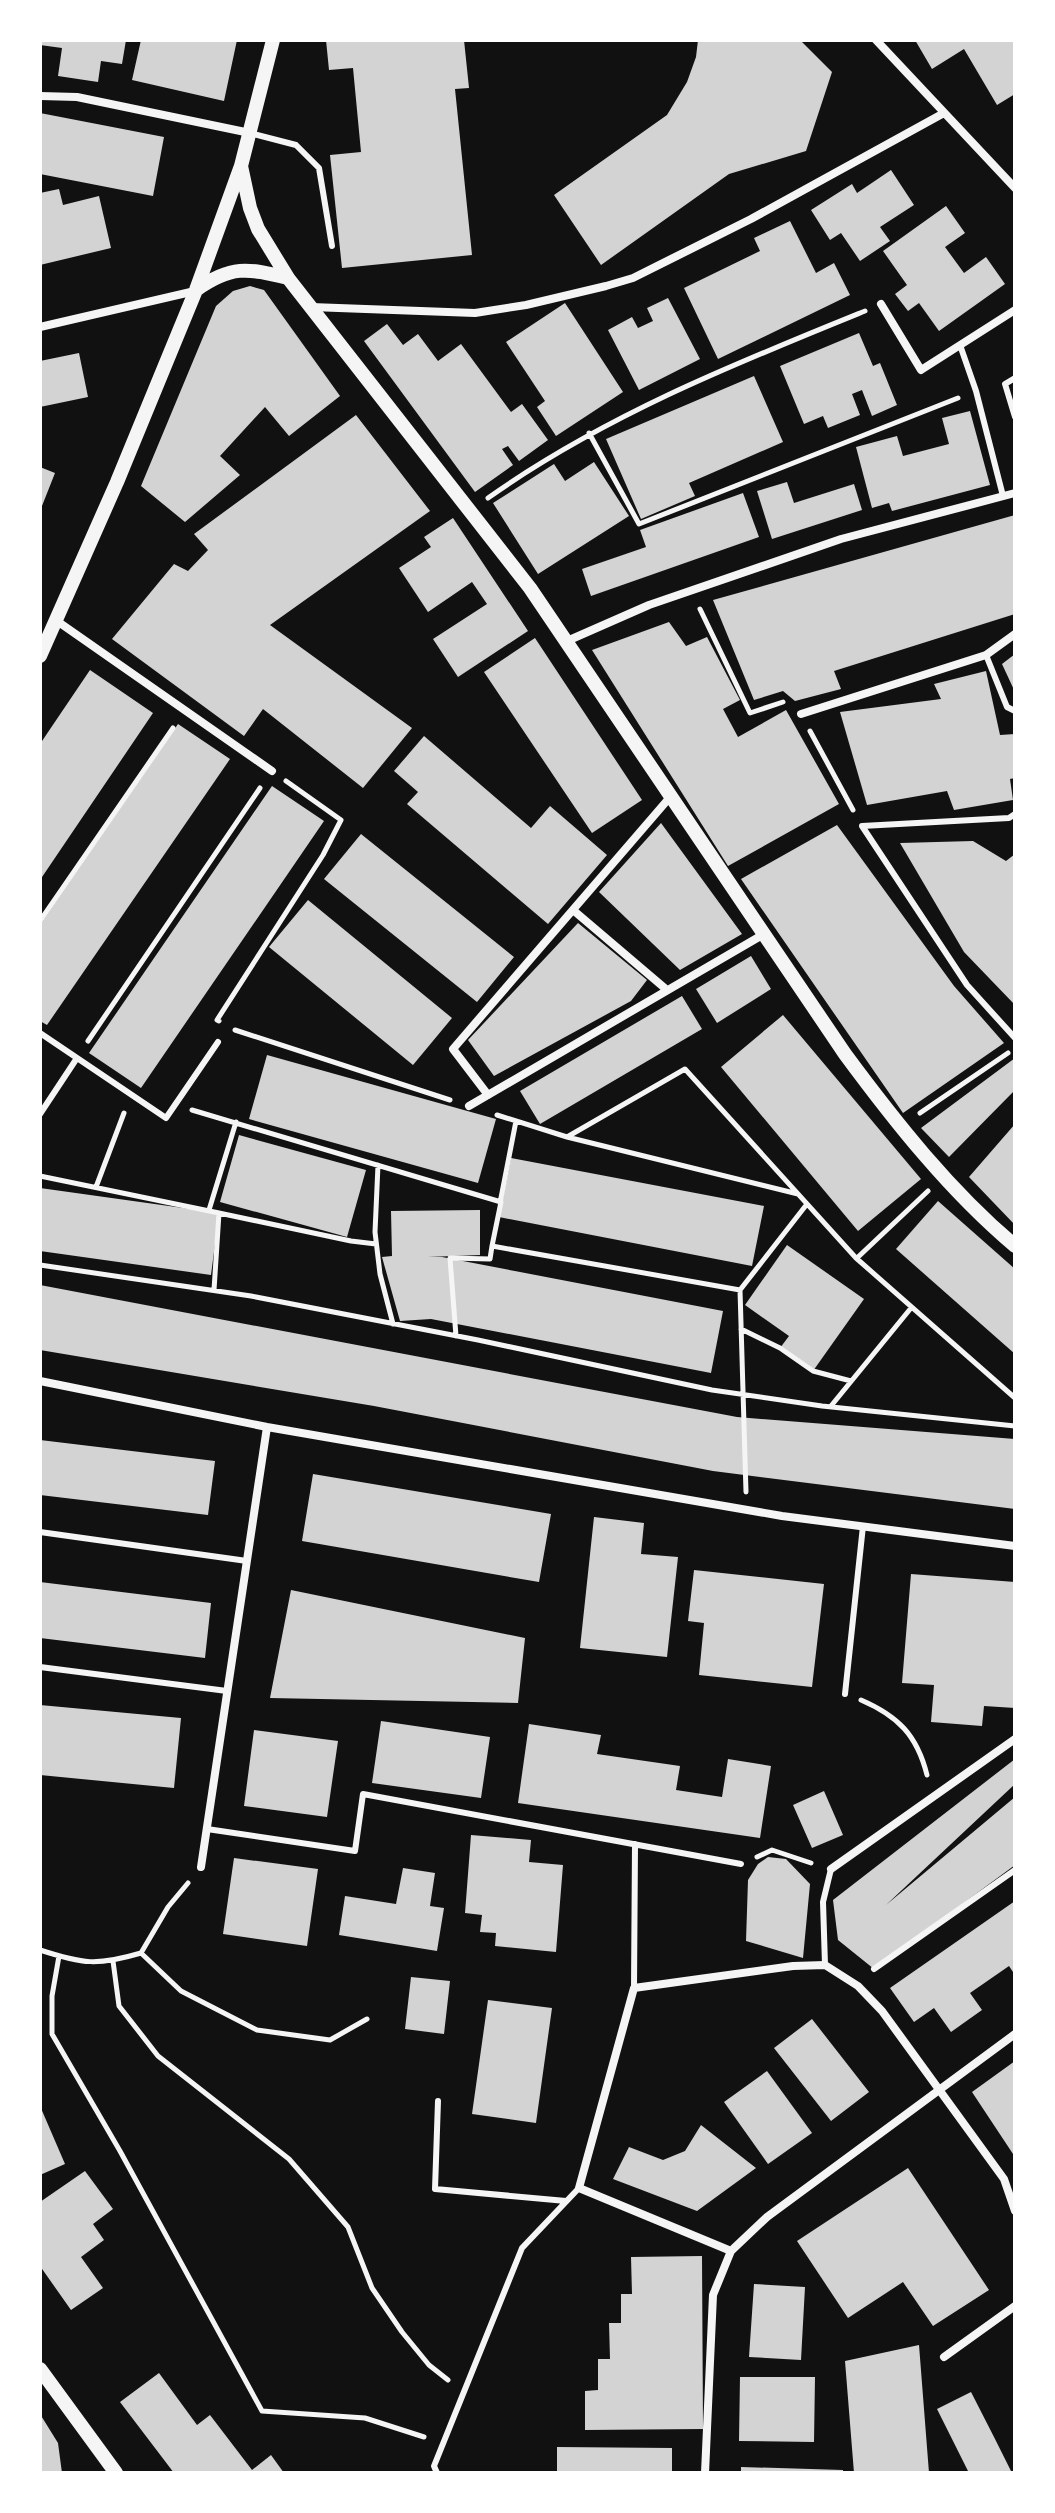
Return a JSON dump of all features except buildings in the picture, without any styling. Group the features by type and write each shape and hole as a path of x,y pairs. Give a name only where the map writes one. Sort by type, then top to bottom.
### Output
{"street":[{"path":"40,656 196,290 241,166 273,40"},
{"path":"876,40 1015,188"},
{"path":"40,96 77,97 250,133"},
{"path":"311,307 475,313 526,305 633,278 751,219 944,113"},
{"path":"241,166 258,229 288,278 530,588 845,1054 900,1127 944,1177 1015,1246"},
{"path":"40,327 196,290 217,275 240,270 288,278"},
{"path":"881,304 921,370 1015,310"},
{"path":"567,641 691,590 841,539 1015,493"},
{"path":"57,621 272,771"},
{"path":"801,714 986,655 1015,634"},
{"path":"488,1095 453,1049 671,796"},
{"path":"573,910 667,990"},
{"path":"469,1106 764,934"},
{"path":"40,1381 267,1427 767,1514 1015,1546"},
{"path":"201,1867 267,1427"},
{"path":"831,1869 1015,1739"},
{"path":"731,2251 579,2188 634,1988 793,1966 825,1965 858,1986 882,2011 1004,2179 1015,2208"},
{"path":"705,2473 713,2295 731,2251 767,2217 1015,2034"},
{"path":"944,2357 1015,2306"},
{"path":"40,2369 116,2473"}],"lane":[{"path":"250,133 296,145 319,168 332,246"},
{"path":"960,345 976,391 1003,496"},
{"path":"1015,378 1005,384 1015,417"},
{"path":"986,655 1007,707 1015,711"},
{"path":"862,826 1009,818 1015,814"},
{"path":"862,826 967,985 1013,1036"},
{"path":"1013,1036 1015,1026"},
{"path":"40,1033 166,1118 218,1042"},
{"path":"40,1114 77,1058"},
{"path":"845,1694 863,1526"},
{"path":"40,1532 247,1561"},
{"path":"40,1667 227,1691"},
{"path":"207,1829 355,1851 363,1794 741,1864"},
{"path":"634,1988 635,1844"},
{"path":"825,1965 823,1902 831,1869"},
{"path":"874,1969 1015,1870"},
{"path":"438,2101 435,2189 567,2201"},
{"path":"437,2473 434,2466 522,2248 579,2188"}],"path":[{"path":"469,511 589,433 702,377 881,304"},
{"path":"589,433 639,524 976,391"},
{"path":"691,590 750,713 785,702 801,714 862,826"},
{"path":"40,921 184,710"},
{"path":"99,1023 272,771 341,820 323,855 217,1020 238,1032 567,1137 798,1194"},
{"path":"900,1127 1015,1048"},
{"path":"567,1137 685,1069 856,1258 1015,1398"},
{"path":"96,1187 131,1094"},
{"path":"175,1104 501,1202 495,1230"},
{"path":"456,1336 450,1258 490,1259 516,1121"},
{"path":"209,1210 236,1122"},
{"path":"378,1165 376,1244 393,1324"},
{"path":"40,1176 376,1244"},
{"path":"856,1258 944,1177"},
{"path":"747,1493 740,1290 807,1204"},
{"path":"214,1290 219,1213"},
{"path":"492,1246 740,1290"},
{"path":"40,1265 214,1290 742,1395 1015,1426"},
{"path":"830,1407 911,1308"},
{"path":"741,1329 780,1348 813,1371 851,1381"},
{"path":"845,1694 886,1711 909,1733 923,1759 932,1797"},
{"path":"741,1864 772,1850 831,1869"},
{"path":"40,1950 77,1962 113,1961 141,1953 168,1907 201,1867"},
{"path":"141,1953 181,1991 257,2030 330,2040 367,2019"},
{"path":"59,1956 52,1996 52,2034 120,2151 262,2411 365,2418 443,2443"},
{"path":"113,1961 119,2006 158,2056 289,2159 348,2227 372,2288 402,2332 429,2365 464,2392"}]}
